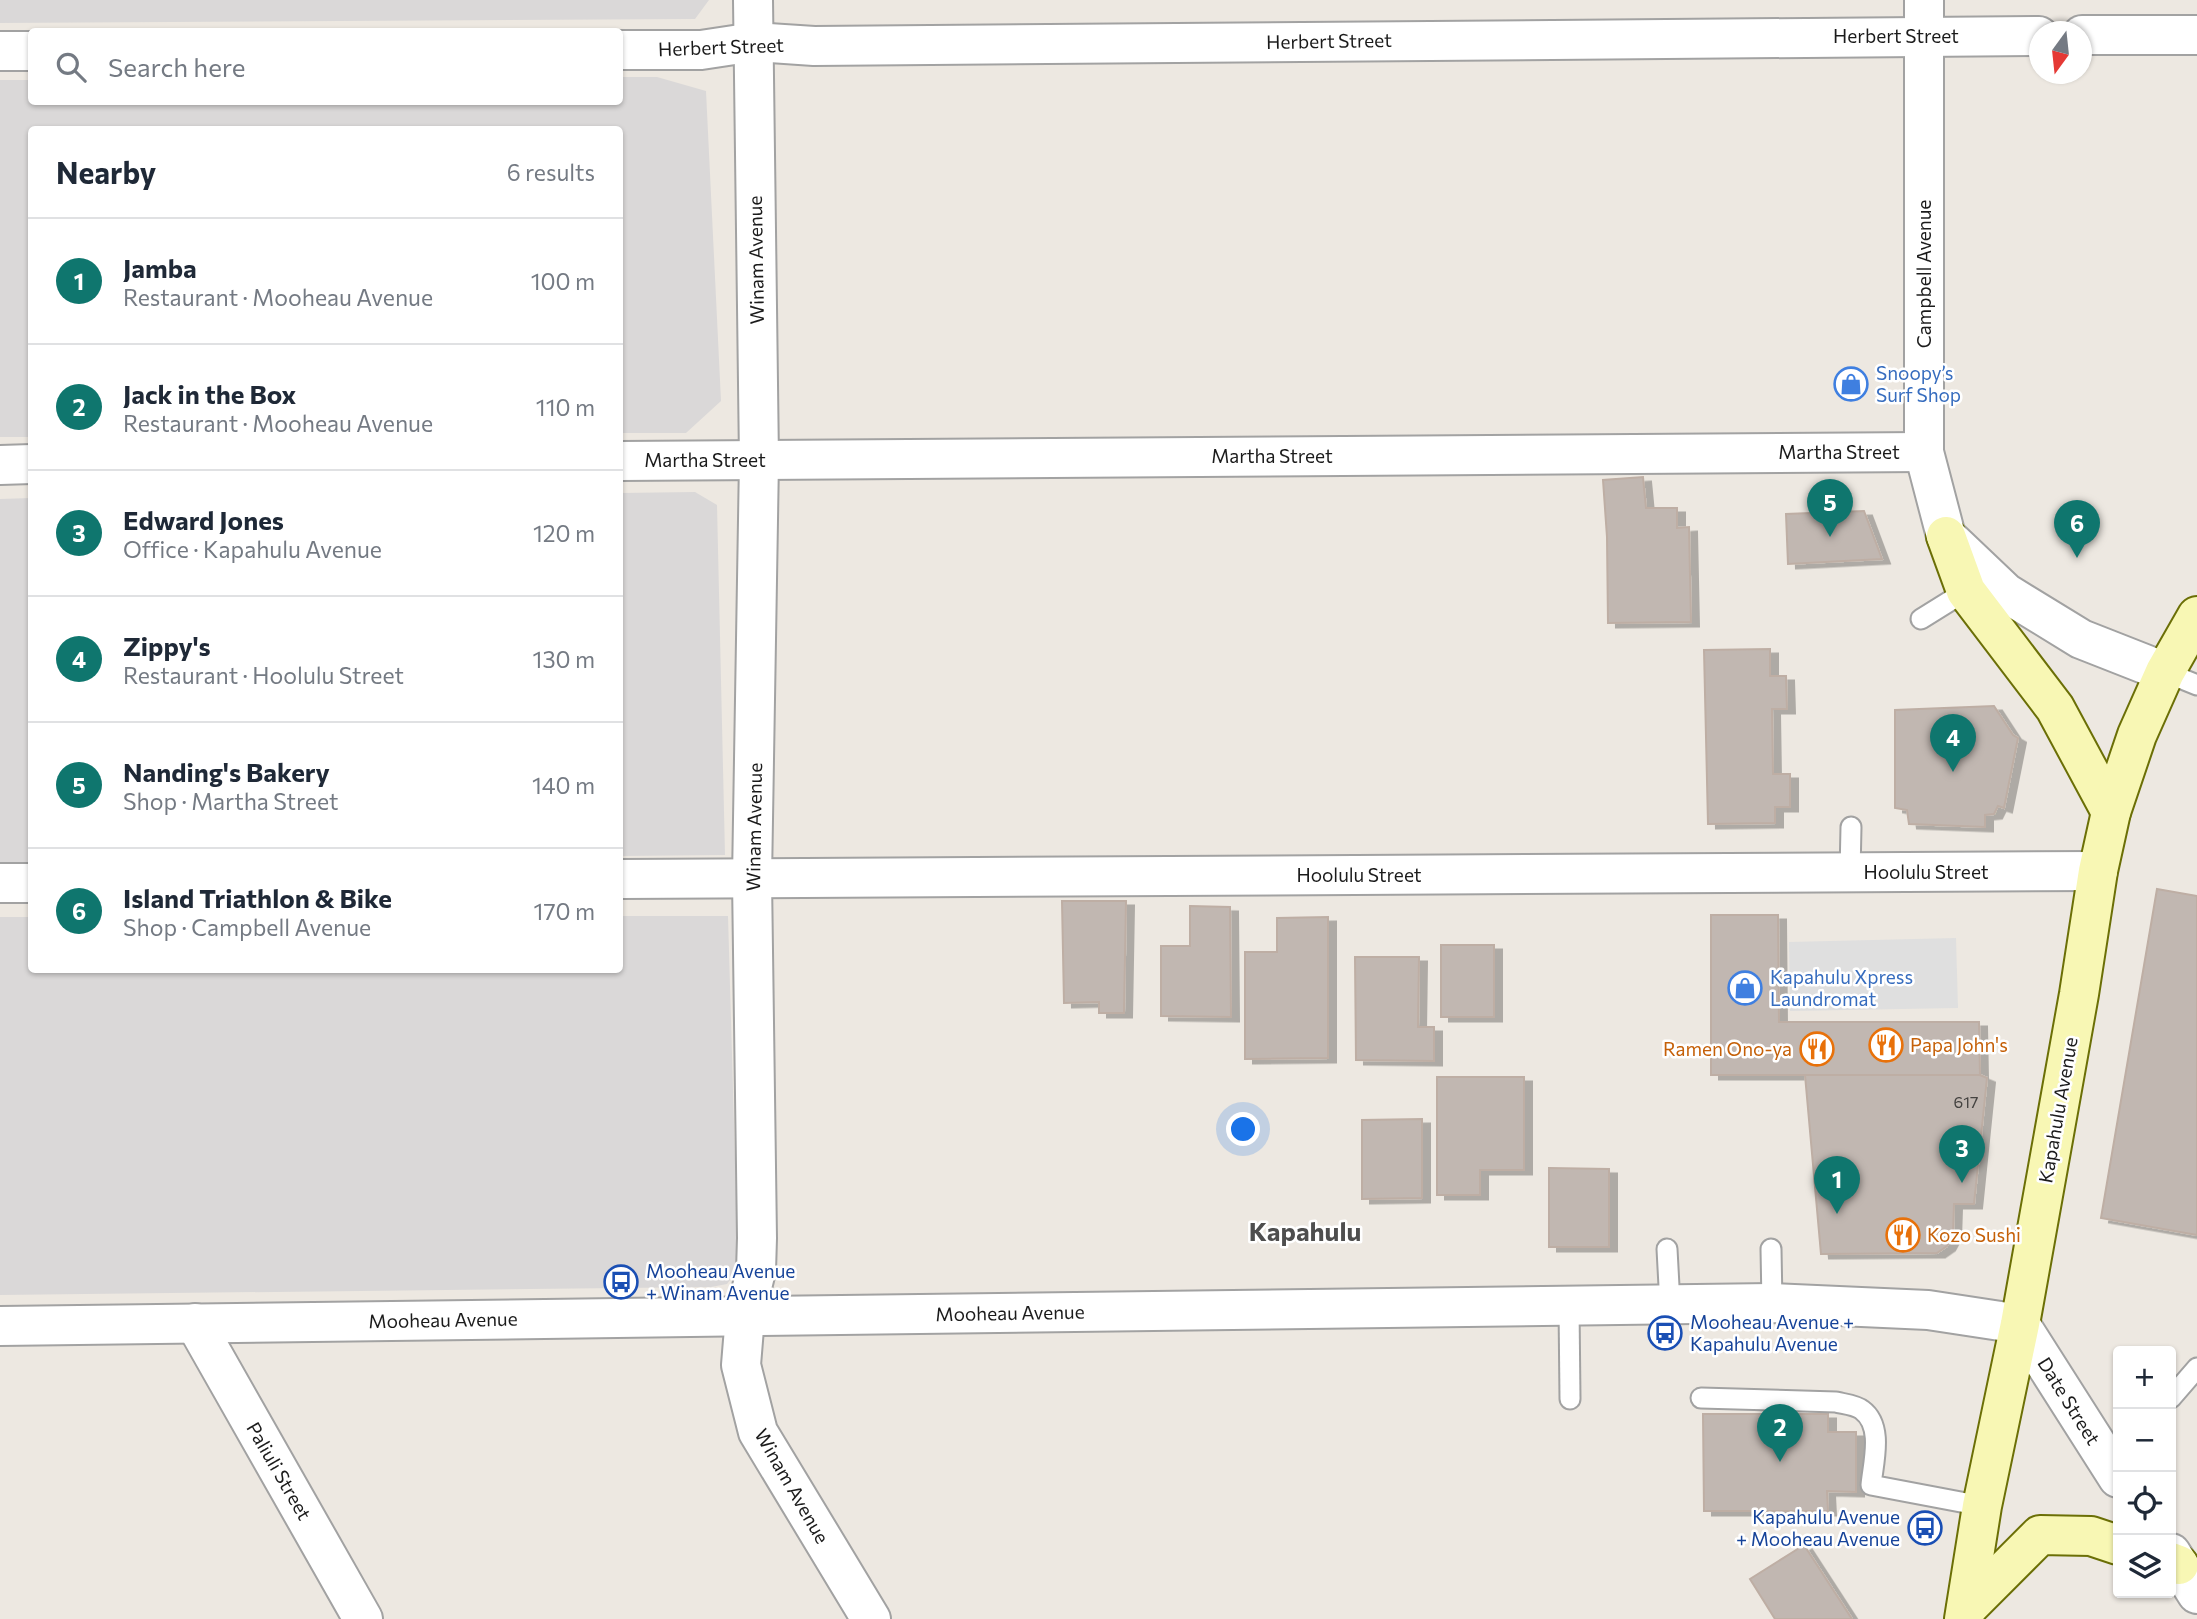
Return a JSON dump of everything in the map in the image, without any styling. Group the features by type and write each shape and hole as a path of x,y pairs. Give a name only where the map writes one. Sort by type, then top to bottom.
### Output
{"main road":[{"path":"1946,536 1966,591 2055,708 2111,812"},
{"name":"Kapahulu Avenue","path":"1965,1614 1982,1506 2020,1324 2079,994 2098,871 2111,812 2137,735 2181,678 2197,617"},
{"path":"1965,1614 2040,1535 2091,1536 2113,1543"}],"street":[{"name":"Winam Avenue","path":"753,0 759,460 752,879 757,1238 756,1271 746,1316 741,1365 758,1432 871,1619"},
{"name":"Herbert Street","path":"623,50 701,50 754,42 828,46 1924,18 2029,34"},
{"name":"Campbell Avenue","path":"1924,18 1924,452 1946,536"},
{"path":"2092,35 2197,35"},
{"path":"0,51 28,51"},
{"name":"Martha Street","path":"623,461 1924,452"},
{"path":"0,465 28,464"},
{"path":"1946,536 2016,600 2081,639 2181,678"},
{"name":"Hoolulu Street","path":"623,879 2098,871"},
{"path":"0,883 28,883"},
{"name":"Mooheau Avenue","path":"0,1326 1772,1303 1928,1310 2020,1324"},
{"name":"Paliuli Street","path":"195,1323 363,1619"},
{"name":"Date Street","path":"2020,1324 2113,1464"}],"lane":[{"path":"1921,619 1966,591"},
{"path":"1850,873 1851,827"},
{"path":"1667,1249 1670,1305"},
{"path":"1771,1249 1772,1303"},
{"path":"1569,1306 1570,1399"},
{"path":"2176,1392 2197,1367"},
{"path":"1701,1398 1836,1402 1863,1410 1876,1433 1871,1485 1982,1506"}],"shaded area":[{"path":"0,0 709,0 695,19 0,23"},
{"path":"623,77 657,77 706,91 721,401 686,433 623,433 623,126 28,126 28,437 0,437 0,80 28,80 28,105 623,105"},
{"path":"695,492 717,505 725,855 623,856 623,493"},
{"path":"28,498 28,864 0,864 0,499"},
{"path":"623,916 728,916 738,1263 736,1272 727,1284 711,1287 0,1295 0,917 28,917 28,973 623,973"},
{"path":"1956,938 1958,1008 1790,1011 1789,942"}],"building":[{"path":"1643,477 1646,508 1677,508 1677,528 1689,527 1691,622 1608,623 1603,480"},
{"path":"1864,511 1882,559 1788,564 1786,514"},
{"path":"1770,649 1770,676 1786,676 1787,709 1772,709 1773,774 1790,774 1790,807 1775,807 1775,823 1708,824 1704,650"},
{"path":"1994,706 2013,735 2018,738 2004,808 1998,806 1994,814 1985,815 1985,827 1909,824 1907,810 1895,808 1895,710"},
{"path":"2157,889 2197,896 2197,1235 2101,1218"},
{"path":"1062,901 1126,901 1124,1013 1099,1013 1099,1002 1064,1003"},
{"path":"1190,906 1230,907 1231,1017 1161,1016 1161,946 1190,946"},
{"path":"1711,915 1778,915 1779,1022 1979,1022 1980,1075 1711,1075"},
{"path":"1328,917 1328,1058 1245,1059 1245,952 1277,952 1277,918"},
{"path":"1441,945 1494,945 1494,1017 1441,1017"},
{"path":"1355,957 1419,957 1418,1027 1434,1027 1434,1061 1356,1060"},
{"path":"1805,1075 1980,1075 1987,1078 1974,1204 1954,1204 1953,1235 1947,1246 1937,1253 1821,1254"},
{"path":"1437,1077 1524,1077 1524,1170 1480,1170 1480,1195 1437,1195"},
{"path":"1422,1119 1422,1198 1362,1199 1362,1120"},
{"path":"1549,1168 1609,1169 1609,1247 1549,1247"},
{"path":"1703,1414 1828,1414 1828,1432 1856,1432 1856,1492 1827,1491 1828,1511 1704,1511"},
{"path":"1804,1545 1852,1619 1775,1619 1750,1579"}],"place":[{"name":"Snoopy’s Surf Shop","path":"1851,384"},
{"name":"Nanding's Bakery","path":"1830,537"},
{"name":"Island Triathlon & Bike","path":"2077,558"},
{"name":"Zippy's","path":"1953,772"},
{"name":"Kapahulu Xpress Laundromat","path":"1745,988"},
{"name":"Papa John's","path":"1886,1045"},
{"name":"Ramen Ono-ya","path":"1817,1049"},
{"name":"Edward Jones","path":"1962,1183"},
{"name":"Jamba","path":"1837,1214"},
{"name":"Kozo Sushi","path":"1903,1235"},
{"name":"Mooheau Avenue + Winam Avenue","path":"621,1282"},
{"name":"Mooheau Avenue + Kapahulu Avenue","path":"1665,1333"},
{"name":"Jack in the Box","path":"1780,1462"},
{"name":"Kapahulu Avenue + Mooheau Avenue","path":"1925,1528"}],"district":[{"name":"Kapahulu","path":"1305,1232"}]}
